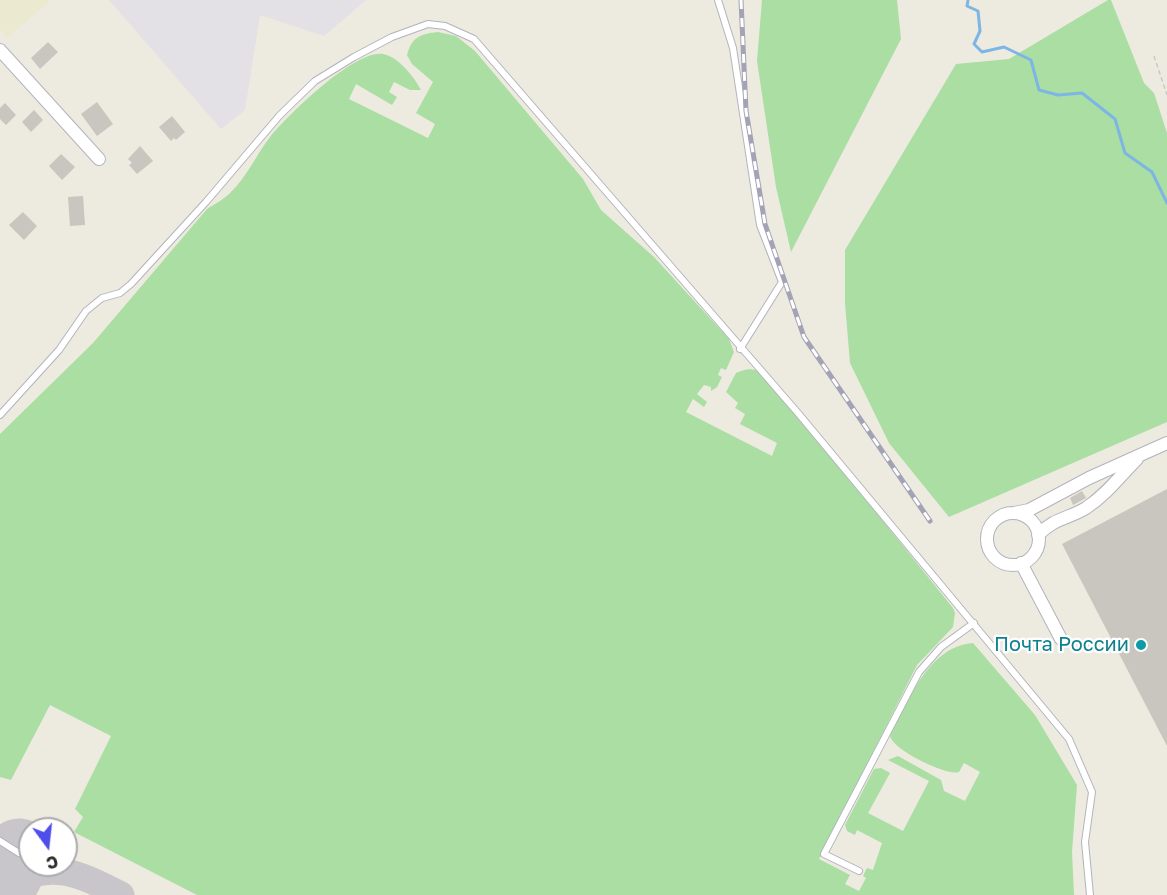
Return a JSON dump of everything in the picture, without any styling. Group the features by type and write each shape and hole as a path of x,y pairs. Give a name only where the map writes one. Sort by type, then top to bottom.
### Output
{"street":[{"path":"0,50 99,159"},
{"path":"1142,454 1113,488 1085,509 1049,523 1038,536 1035,552 1021,563 1005,564 998,560 988,547 988,531 997,518 1029,510 1051,497 1142,454 1167,443"},
{"path":"1014,513 1030,520 1038,536"},
{"path":"1021,563 1061,639"}],"lane":[{"path":"718,0 733,48 760,225 782,282 740,349"},
{"path":"0,415 59,351 86,311 102,298 120,292 131,284 206,202 280,115 315,81 392,37 428,24 446,26 474,39 974,623 1069,739 1092,792 1085,842 1090,895"},
{"path":"859,871 824,854 919,672 941,647 974,623"},
{"path":"0,841 18,852"}],"path":[{"path":"1154,56 1167,95"}],"shaded area":[{"path":"0,0 51,0 7,38 0,30"},
{"path":"109,0 366,0 324,36 260,15 245,110 221,129"}],"green space":[{"path":"762,0 897,0 901,39 791,252 776,187 757,61"},
{"path":"1111,0 1144,83 1154,93 1167,133 1167,422 949,517 889,443 850,363 845,303 845,250 956,64 1009,59"},
{"path":"438,32 456,36 475,51 583,179 601,210 654,257 729,339 734,352 726,370 721,368 718,375 722,377 717,387 711,391 711,387 704,385 697,394 707,402 704,407 693,399 686,412 772,456 777,443 740,424 745,414 735,408 738,403 726,392 736,373 752,369 763,374 953,608 955,613 953,627 917,665 819,859 850,875 845,884 859,891 866,878 863,876 867,868 873,870 882,843 857,830 855,835 847,831 845,825 874,769 881,768 890,773 868,813 903,831 929,781 888,760 898,756 941,780 944,791 965,801 980,772 964,763 959,772 932,766 900,748 890,736 912,692 932,665 957,646 973,643 1035,715 1077,785 1072,852 1074,895 197,895 78,834 78,825 83,817 75,809 111,736 50,705 11,780 0,777 0,434 93,343 207,209 236,187 279,127 306,100 339,73 371,55 383,54 395,59 410,74 421,90 410,90 394,82 389,92 397,97 392,105 356,84 349,99 428,138 435,124 416,113 433,82 412,64 407,55 414,40 426,34"}],"building":[{"path":"48,42 58,52 40,69 31,58"},
{"path":"97,102 113,124 97,136 81,114"},
{"path":"5,103 16,115 6,125 0,119 0,108"},
{"path":"34,110 43,120 31,132 22,122"},
{"path":"172,116 185,132 176,140 174,138 171,141 159,127"},
{"path":"140,146 153,161 137,174 129,165 132,163 128,159"},
{"path":"61,154 75,167 62,180 49,166"},
{"path":"83,196 85,225 70,226 68,197"},
{"path":"23,212 37,226 24,240 9,225"},
{"name":"Почта России","path":"1167,489 1167,746 1062,544"},
{"path":"1082,491 1086,498 1073,505 1070,498"}],"waterway":[{"path":"968,0 967,6 978,11 980,31 974,44 982,52 1004,47 1031,60 1039,90 1058,95 1082,93 1115,119 1125,153 1152,172 1167,203"}],"taxiway":[{"path":"2,887 19,878 49,871 76,875 121,895"}],"runway":[{"path":"0,890 18,855"}],"railway":[{"path":"741,0 746,111 765,224 804,337 930,521"}],"place":[{"name":"Почта России","path":"1141,645"}]}
